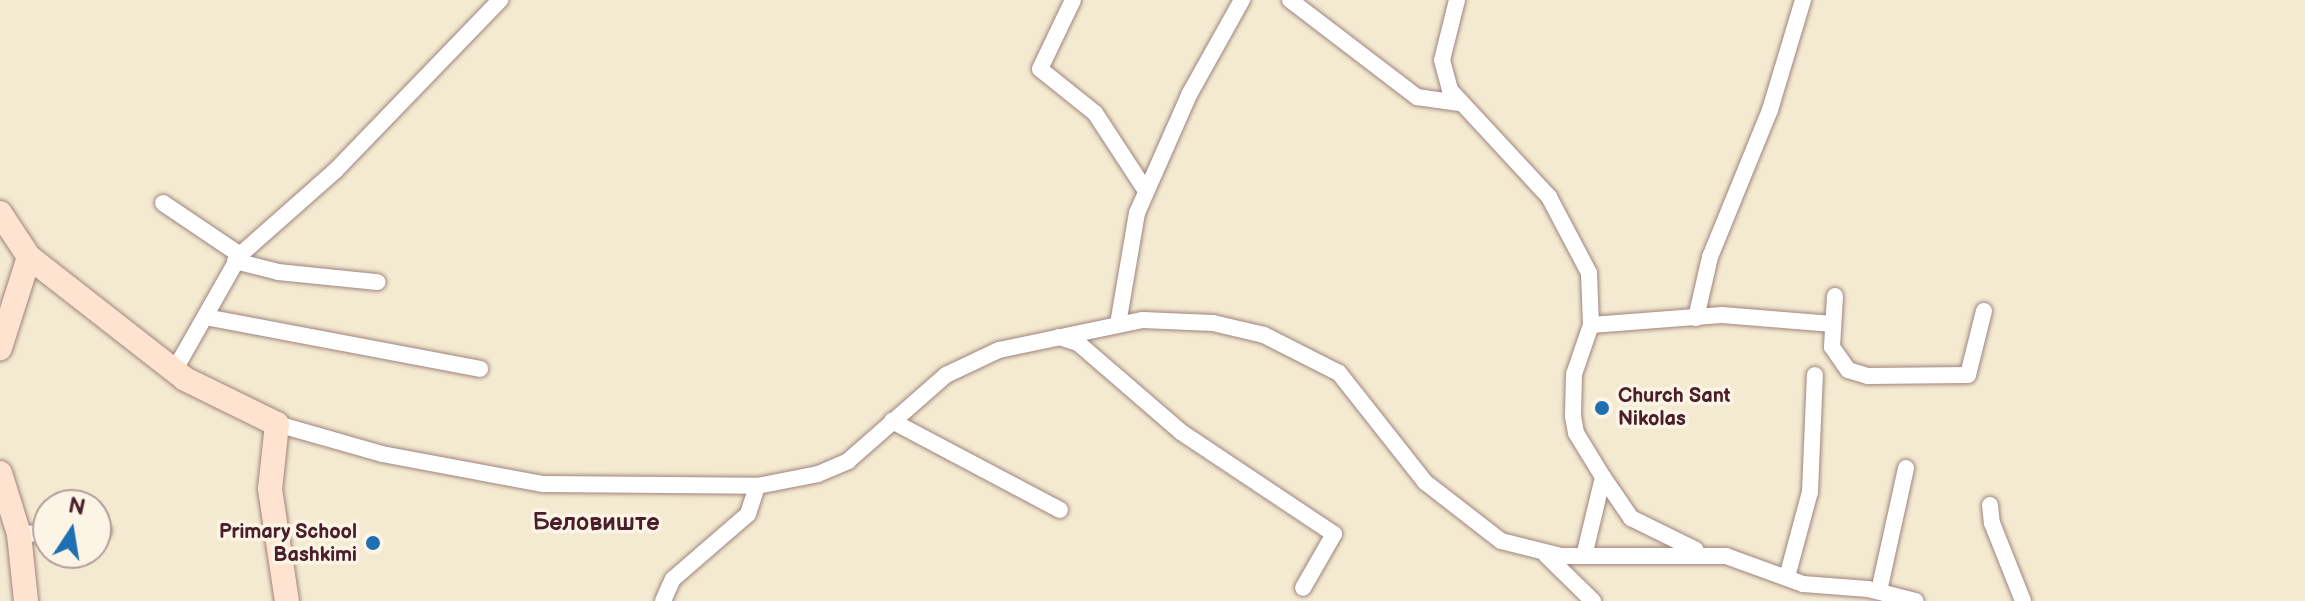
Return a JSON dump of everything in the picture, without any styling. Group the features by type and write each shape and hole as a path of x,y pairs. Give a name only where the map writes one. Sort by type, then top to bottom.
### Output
{"street":[{"path":"174,371 238,258 335,171 500,0"},
{"path":"1073,0 1040,69 1095,113 1146,191"},
{"path":"1118,324 1137,213 1190,93 1242,0"},
{"path":"1290,0 1417,97 1458,103"},
{"path":"1457,0 1442,60 1458,103 1549,197 1589,273 1591,325 1574,374 1573,416 1576,433 1631,518 1704,554"},
{"path":"1696,318 1710,257 1770,110 1803,0"},
{"path":"163,203 238,258 278,272 377,282"},
{"path":"0,213 29,257 174,371 277,424 382,454 532,483 757,486 837,467 969,363 999,350 1118,324 1161,319 1213,323 1264,335 1319,360 1351,384 1398,451 1447,504 1501,541 1546,555 1704,554 1753,562 1787,577 1830,589 1879,591 1915,601"},
{"path":"0,348 29,257"},
{"path":"1835,296 1832,347 1848,370 1933,378 1968,375 1984,311"},
{"path":"206,317 480,369"},
{"path":"1591,325 1761,317 1833,324"},
{"path":"1059,337 1078,343 1181,432 1334,534 1303,588"},
{"path":"1787,577 1810,492 1815,375"},
{"path":"892,421 1060,510"},
{"path":"277,424 270,489 287,601"},
{"path":"1879,591 1906,468"},
{"path":"0,473 19,534 26,601"},
{"path":"1584,556 1603,477"},
{"path":"663,601 673,579 753,509 757,486"},
{"path":"1990,505 1992,523 2023,601"},
{"path":"19,534 32,534"},
{"path":"1546,555 1593,601"}],"place":[{"name":"Church Sant Nikolas","path":"1602,408"},
{"name":"Primary School Bashkimi","path":"373,543"}],"district":[{"name":"Беловиште","path":"596,523"}]}
